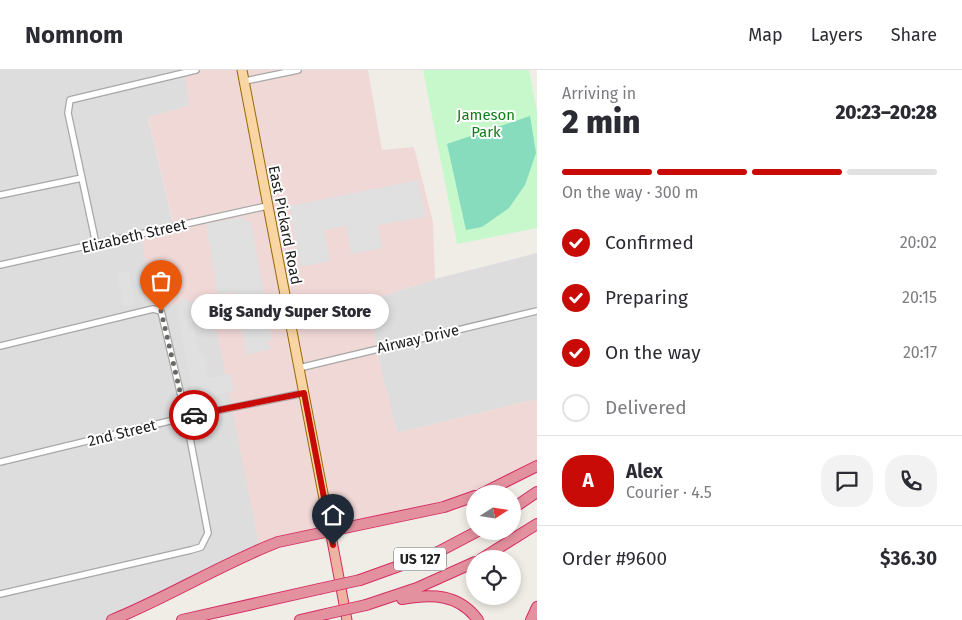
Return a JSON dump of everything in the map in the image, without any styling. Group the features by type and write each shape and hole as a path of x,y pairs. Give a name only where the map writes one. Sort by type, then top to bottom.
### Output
{"highway":[{"path":"499,485 537,466"},
{"path":"521,504 537,492"},
{"path":"112,620 154,603 258,550 303,535 444,507 466,499"},
{"path":"495,550 537,524"},
{"name":"East Pickard Road","path":"330,530 347,620"},
{"name":"US 127","path":"182,620 360,580 438,552 466,537"},
{"name":"US 127","path":"300,620 366,605 443,577 466,566"},
{"path":"381,600 418,595 441,596 463,605 478,620"},
{"path":"531,620 537,607"}],"main road":[{"name":"East Pickard Road","path":"242,70 330,530"}],"street":[{"path":"96,244 68,113 70,100 196,70"},
{"path":"245,81 298,70"},
{"path":"0,195 82,178"},
{"name":"Elizabeth Street","path":"0,265 267,206"},
{"path":"0,346 153,309 161,311 186,417 206,520 206,540 201,547 0,594"},
{"name":"Airway Drive","path":"299,368 537,311"},
{"name":"2nd Street","path":"0,462 186,417 304,393"}],"shaded area":[{"path":"0,70 185,70 189,106 148,118 174,227 210,297 234,407 260,549 110,620 0,620"},
{"path":"184,70 368,70 382,150 414,147 433,222 435,279 371,300 376,349 397,433 537,399 537,465 497,485 466,485 466,498 260,549 210,297 153,309 141,234 174,226 148,117 189,106"},
{"path":"418,180 426,217 378,225 382,248 351,254 346,226 324,230 330,261 300,267 290,206"},
{"path":"244,217 245,222 251,221 272,340 266,342 271,349 247,355 233,292 218,295 206,224"},
{"path":"537,253 537,399 397,433 376,349 371,300 435,279"},
{"path":"129,271 135,304 124,307 117,273"},
{"path":"181,296 191,304 191,317 199,354 204,353 208,378 231,374 234,391 212,396 210,390 201,392 200,387 192,389 177,312"}],"green space":[{"name":"Jameson Park","path":"423,70 529,70 537,112 537,228 457,244"},
{"path":"530,116 536,153 525,185 509,208 482,227 466,230 447,144"}],"way so far":[{"path":"161,311 186,417 194,415"}],"place":[{"name":"Big Sandy Super Store","path":"161,311"}],"route":[{"path":"194,415 304,393 333,545"}]}
